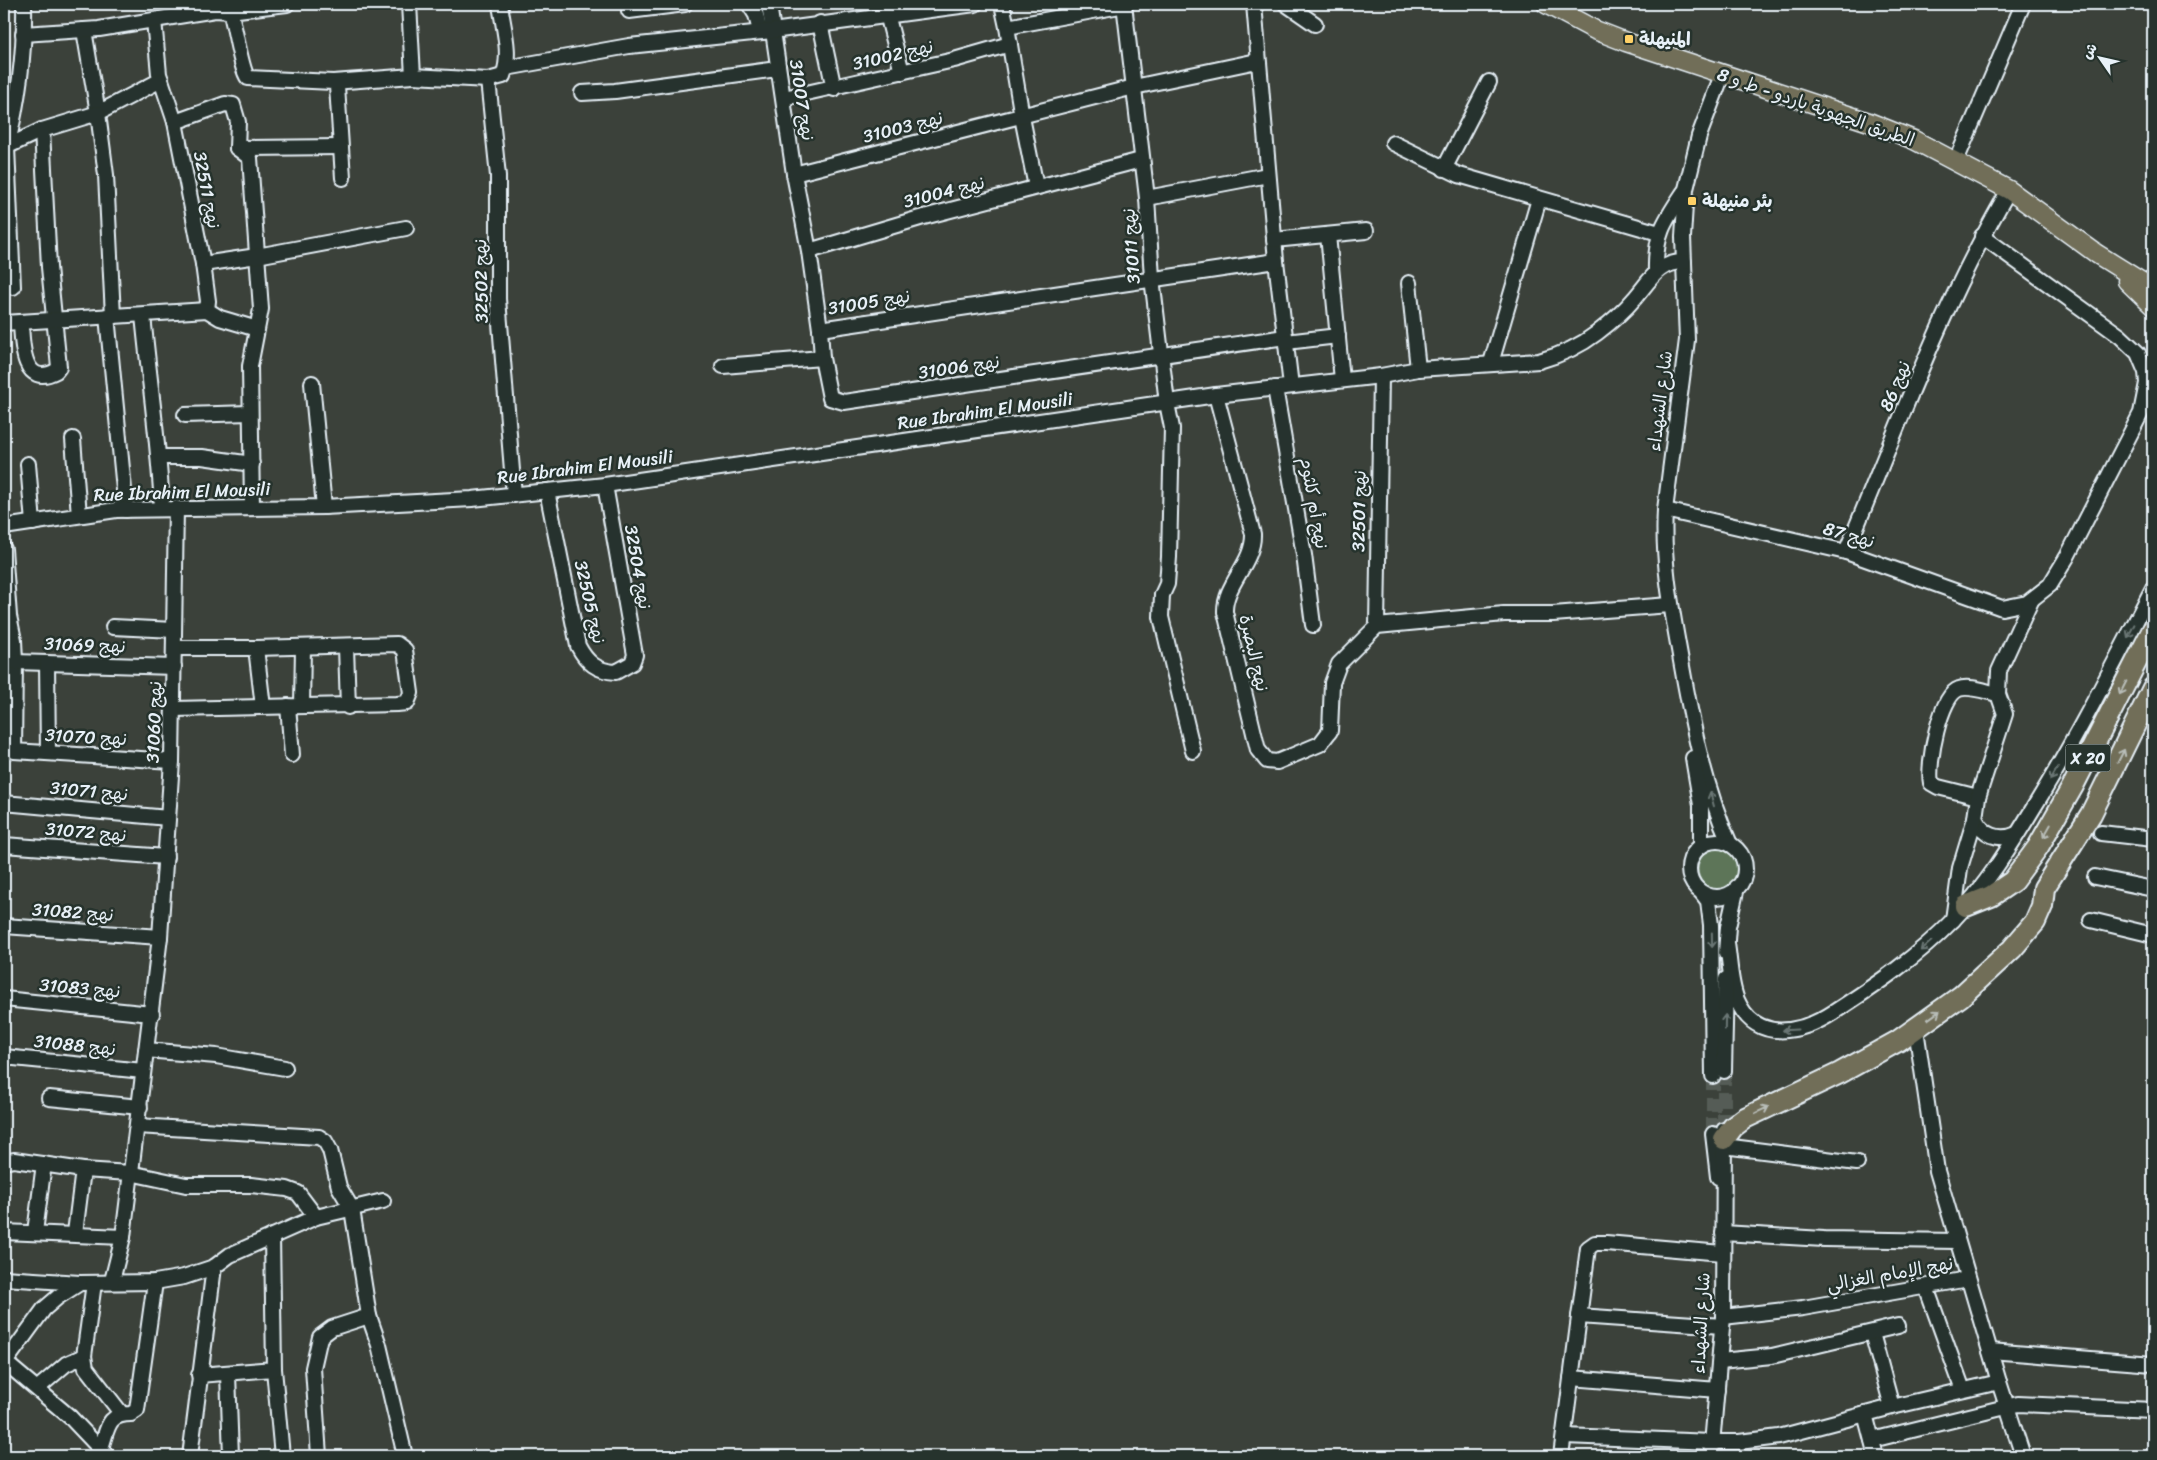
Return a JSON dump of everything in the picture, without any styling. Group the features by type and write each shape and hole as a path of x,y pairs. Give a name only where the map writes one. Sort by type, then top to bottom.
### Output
{"highway":[{"name":"X 20","path":"1959,913 1991,896 2013,881 2038,847 2073,786 2153,629"},
{"name":"X 20","path":"1916,1029 1975,985 2012,949 2035,922 2042,906 2044,888 2091,814 2153,688"},
{"path":"1722,1137 1745,1118 1847,1070 1916,1029"}],"main road":[{"name":"الطريق الجهوية باردو - ط و 8","path":"1546,4 1594,30 1722,75 1877,125 1956,161 2009,190 2097,254 2153,289"},
{"name":"الطريق الجهوية باردو - ط و 8","path":"2097,254 2153,306"}],"street":[{"path":"13,287 5,148 14,110 24,4"},
{"path":"22,34 84,30 215,10 230,11 253,6 287,4"},
{"path":"409,4 413,76"},
{"path":"230,11 242,56 242,69 248,78 333,82 413,76 488,80 503,76 508,57 500,4"},
{"path":"629,12 685,4"},
{"path":"749,4 766,32"},
{"name":"نهج 31007","path":"769,4 766,32 784,98 794,174"},
{"path":"506,68 629,46 766,32 887,14 975,4"},
{"path":"1002,4 1036,187"},
{"path":"1254,4 1257,61 1276,261 1291,386"},
{"path":"1286,4 1315,24"},
{"path":"1956,161 2022,4"},
{"path":"1007,27 1124,5"},
{"name":"نهج 31011","path":"1124,5 1147,198 1152,278 1167,403 1172,428 1173,461 1167,584 1162,595 1161,617 1193,751"},
{"path":"887,14 902,72"},
{"name":"نهج 32511","path":"154,20 161,80 175,122 203,264 208,301 207,310"},
{"path":"820,24 834,88"},
{"path":"84,30 106,175 110,316 126,510"},
{"name":"نهج 31002","path":"784,98 902,72 1010,44"},
{"name":"نهج 31003","path":"794,174 1134,87 1257,61"},
{"path":"582,94 777,69"},
{"name":"شارع الشهداء","path":"1695,735 1670,605 1664,560 1665,510 1686,349 1683,229 1686,188 1699,136 1722,75"},
{"path":"5,148 42,130 98,113 161,80"},
{"name":"نهج 32502","path":"488,80 498,176 498,298 514,495"},
{"path":"333,82 337,86 343,178"},
{"path":"1444,169 1489,82"},
{"path":"175,122 225,104 233,105 238,122 236,148"},
{"path":"21,322 24,359 27,366 32,371 50,374 58,368 45,203 42,130"},
{"path":"1393,143 1444,169 1539,200 1659,233"},
{"path":"236,148 340,147"},
{"path":"236,148 250,158 261,309 250,366 252,507"},
{"name":"نهج 31004","path":"809,251 840,240 1141,160"},
{"name":"نهج 31005","path":"794,174 809,251 820,329 1276,261"},
{"path":"1147,198 1268,176"},
{"path":"1684,262 1676,262 1656,271 1656,242 1659,233 1686,188"},
{"name":"نهج 86","path":"1846,552 1957,286 1982,236 2009,190"},
{"path":"1490,362 1539,200"},
{"path":"203,264 258,256 406,228"},
{"path":"1274,240 1366,231"},
{"path":"1328,235 1342,380"},
{"path":"1959,913 1960,868 1978,797 2005,714 1998,694 1999,670 2024,604 2050,585 2131,434 2141,413 2145,396 2146,372 2138,353 2120,336 1982,236"},
{"name":"Rue Ibrahim El Mousili","path":"4,527 126,510 324,507 514,495 605,486 1216,395 1381,376 1418,369 1490,362 1539,361 1576,348 1598,332 1634,299 1656,271"},
{"path":"1410,283 1418,369"},
{"path":"4,322 207,310 220,318 257,329"},
{"path":"143,315 152,413 159,457 162,508"},
{"name":"نهج 31006","path":"820,329 822,358 829,395 834,400 844,402 1161,354"},
{"path":"1161,354 1338,336"},
{"path":"723,366 822,358"},
{"name":"نهج 32501","path":"1377,626 1381,376"},
{"path":"312,383 324,507"},
{"name":"نهج أم كلثوم","path":"1275,388 1304,555 1313,626"},
{"name":"نهج البصرة","path":"1216,395 1253,534 1251,550 1228,595 1225,612 1258,750 1267,761 1277,762 1320,744 1330,731 1332,683 1339,664 1377,626"},
{"path":"185,414 250,413"},
{"path":"73,439 80,515"},
{"path":"159,457 202,457 252,464"},
{"path":"28,464 33,523"},
{"name":"نهج 32504","path":"605,486 635,654"},
{"name":"نهج 32505","path":"547,491 578,646 584,656 595,667 616,672 632,663 635,654"},
{"name":"نهج 31060","path":"152,1014 160,937 172,761 176,508"},
{"name":"نهج 87","path":"1665,510 1846,552 1992,606 2002,608 2024,604"},
{"name":"نهج 31070","path":"4,549 9,616 16,662 15,735 9,751 172,761"},
{"name":"X 20","path":"1727,944 1734,991 1744,1012 1763,1026 1786,1031 1798,1030 1824,1018 1905,964 1959,913 2001,861 2084,721 2153,588"},
{"path":"1377,626 1504,614 1553,614 1670,605"},
{"path":"113,628 174,630"},
{"path":"174,648 346,647 387,643 401,646 408,663 411,693 407,703 348,706 174,708"},
{"path":"346,647 348,706"},
{"path":"256,648 263,707"},
{"path":"302,706 303,648"},
{"name":"نهج 31069","path":"16,662 174,667"},
{"path":"47,663 48,754"},
{"path":"1978,797 1938,787 1931,783 1930,761 1943,710 1952,693 1963,688 1998,694"},
{"path":"288,706 292,754"},
{"path":"1695,735 1714,806 1730,844 1736,849 1744,864 1744,872 1737,887 1728,927 1718,1073 1712,931 1708,901 1691,879 1689,870 1690,861 1701,846 1715,841 1730,844"},
{"path":"1695,735 1692,745 1701,805 1701,846"},
{"name":"نهج 31071","path":"5,803 168,818"},
{"path":"1974,818 1983,830 1989,834 2003,838 2017,834"},
{"path":"2101,833 2153,839"},
{"name":"نهج 31072","path":"4,845 166,857"},
{"path":"2095,877 2153,889"},
{"path":"1702,893 1721,896 1737,887"},
{"path":"2091,920 2153,935"},
{"name":"نهج 31082","path":"4,926 160,937"},
{"name":"نهج 31083","path":"4,1000 152,1014"},
{"path":"112,1281 123,1237 143,1071 152,1014"},
{"path":"1916,1029 1932,1147 1968,1278"},
{"path":"146,1050 216,1056 285,1068"},
{"name":"نهج 31088","path":"4,1056 143,1071"},
{"path":"49,1098 140,1107"},
{"path":"137,1126 319,1137 325,1141 330,1150 339,1187 352,1209 369,1316 379,1344 405,1456"},
{"path":"1722,1137 1858,1163"},
{"name":"شارع الشهداء","path":"1712,1449 1723,1322 1722,1137"},
{"path":"4,1162 14,1160 83,1170 130,1173 186,1185 251,1185 287,1189 298,1193 316,1216"},
{"path":"35,1232 44,1164"},
{"path":"76,1233 83,1170"},
{"path":"4,1278 94,1283 112,1281 155,1282 184,1277 214,1267 230,1256 316,1216 383,1201"},
{"path":"4,1232 76,1233 123,1237"},
{"path":"1723,1233 1824,1239 1958,1241"},
{"path":"272,1236 274,1369 282,1456"},
{"path":"1561,1456 1588,1248 1595,1243 1722,1253"},
{"path":"190,1456 214,1267"},
{"name":"نهج الإمام الغزالي","path":"1579,1316 1723,1322 1968,1278 2023,1456"},
{"path":"94,1283 84,1356 86,1368 121,1413 131,1414 137,1410 155,1282"},
{"path":"80,1283 58,1297 44,1309 5,1363 38,1388 104,1452"},
{"path":"1926,1287 1963,1390"},
{"path":"319,1456 313,1368 320,1337 332,1328 369,1316"},
{"path":"1720,1361 1772,1356 1898,1326"},
{"path":"1872,1333 1892,1407"},
{"path":"1990,1351 2153,1364"},
{"path":"38,1388 66,1364 84,1356"},
{"path":"199,1375 274,1369"},
{"path":"228,1374 231,1456"},
{"path":"1571,1378 1717,1390"},
{"path":"1565,1436 1712,1449 1739,1442 1779,1437 1892,1407 1999,1382"},
{"path":"1872,1440 2006,1406 2032,1403 2153,1410"},
{"path":"104,1452 111,1422 121,1413"},
{"path":"1865,1414 1876,1456"}],"green space":[{"path":"1714,849 1722,849 1729,852 1735,858 1738,869 1735,880 1729,886 1722,889 1714,889 1707,886 1701,880 1698,873 1698,865 1701,858 1707,852"}],"tunnel":[{"path":"1724,1071 1724,1129"},
{"path":"1713,1076 1713,1134"}],"place":[{"name":"المنيهلة","path":"1629,39"},
{"name":"بئر منيهلة","path":"1692,201"}]}
